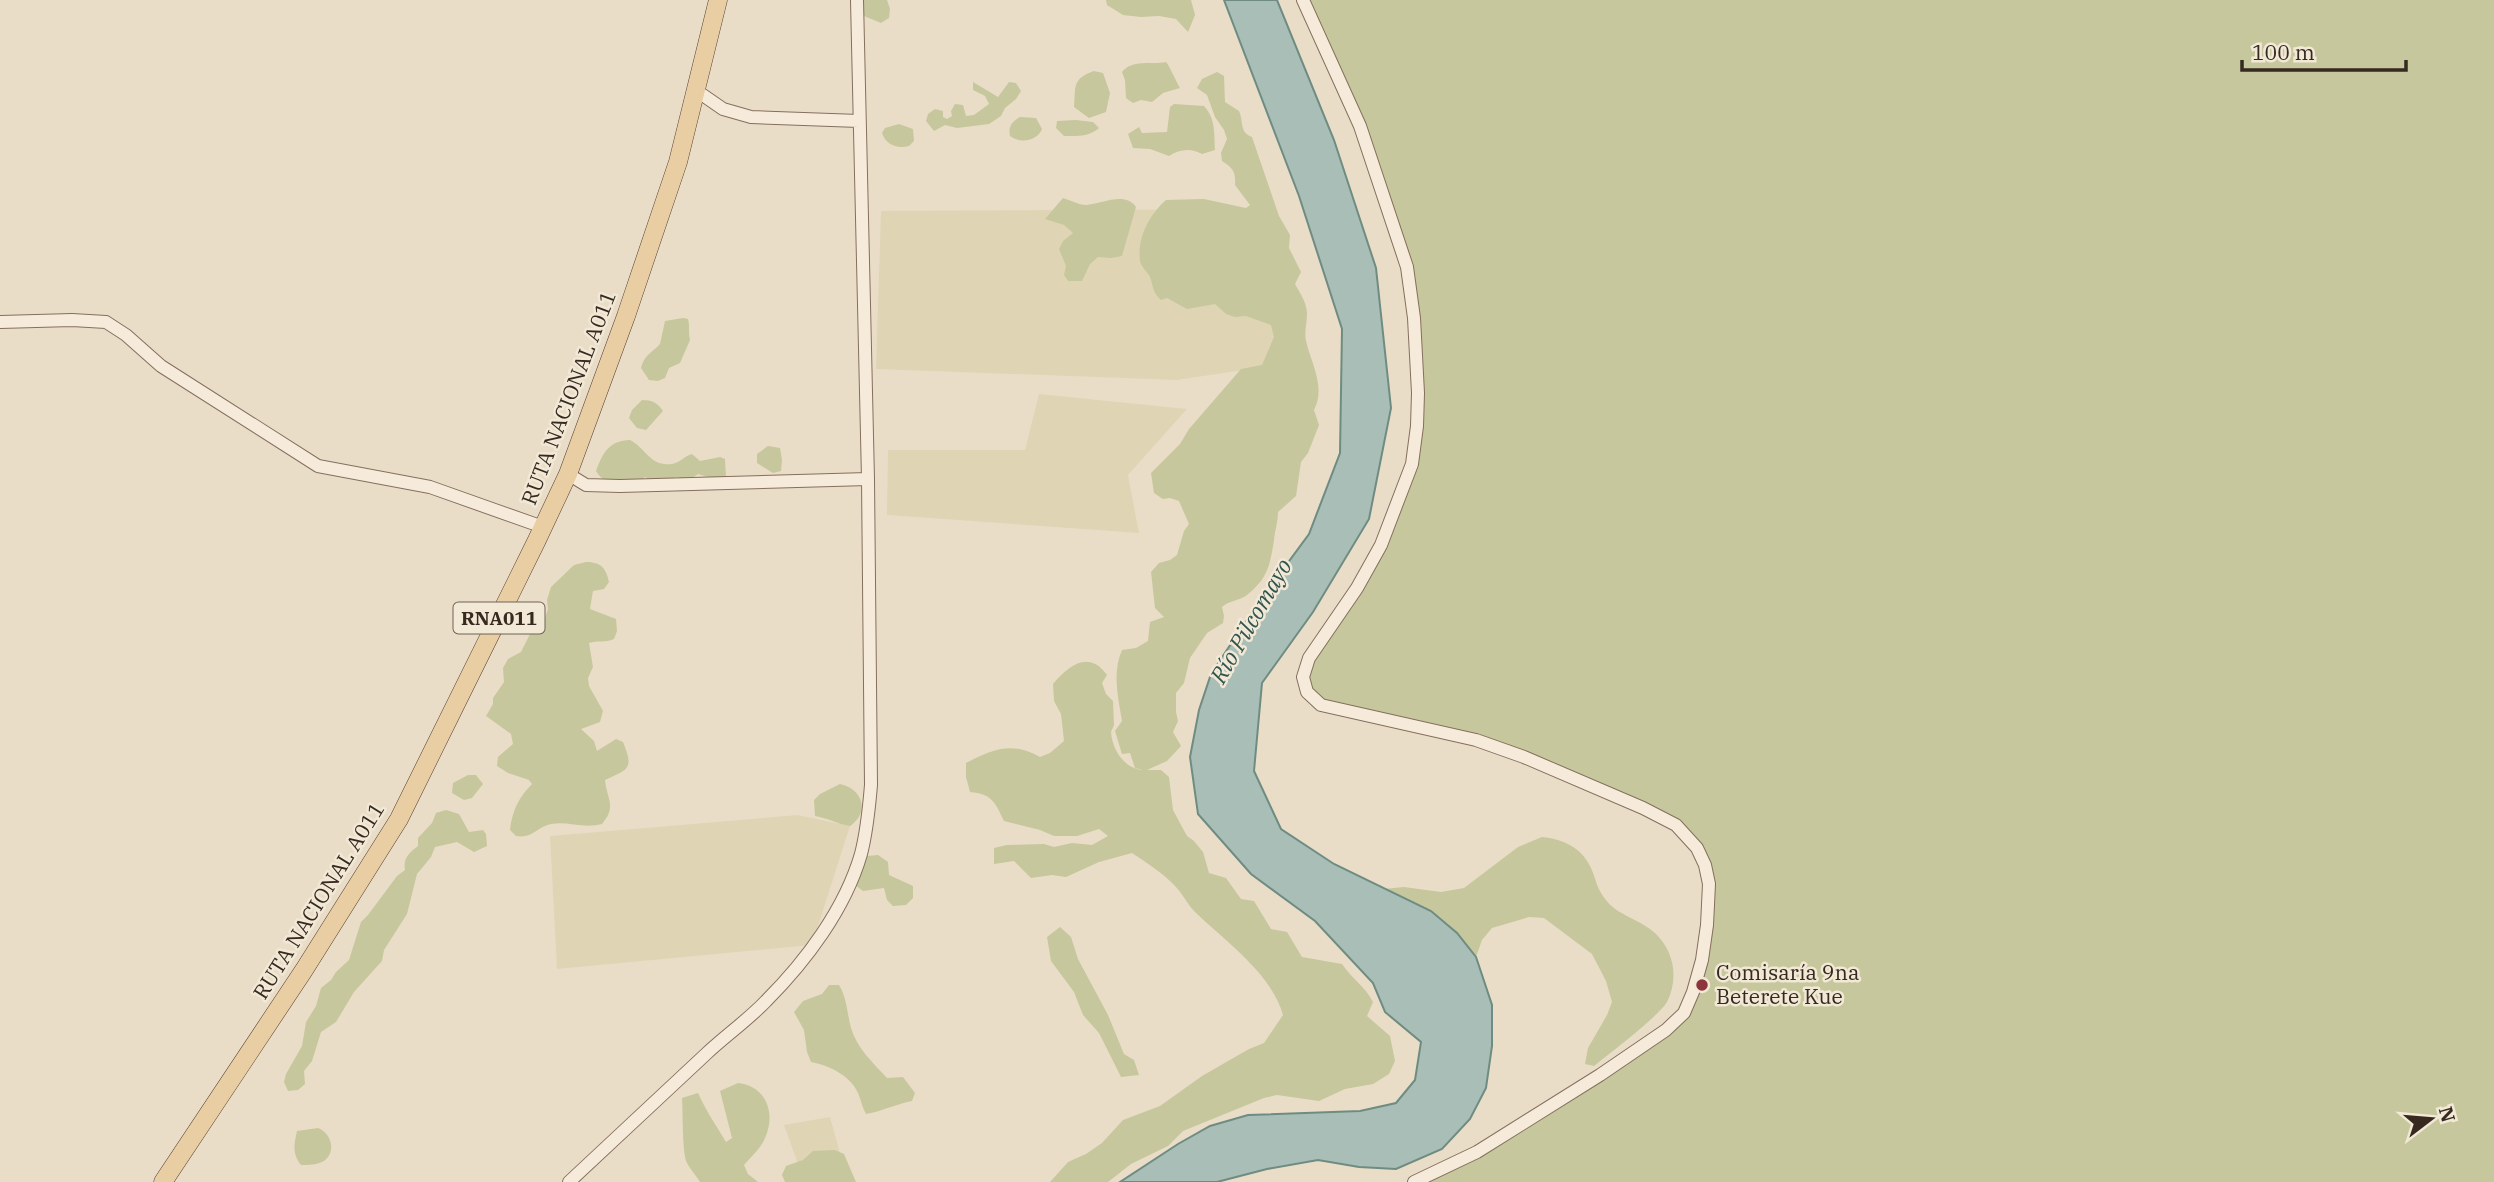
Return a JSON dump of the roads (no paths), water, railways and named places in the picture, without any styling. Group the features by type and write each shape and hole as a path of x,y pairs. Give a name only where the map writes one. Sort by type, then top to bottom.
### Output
{"main road":[{"name":"RUTA NACIONAL A011","path":"163,1182 304,970 399,819 544,527 568,474 626,317 678,162 718,0"}],"street":[{"path":"569,1182 765,1002 803,958 833,916 852,879 868,823 871,785 868,479 857,0"},
{"path":"1303,0 1360,126 1407,267 1414,318 1418,393 1412,464 1381,545 1357,588 1308,658 1303,677 1307,692 1321,705 1476,740 1524,757 1643,808 1676,825 1697,848 1705,865 1709,884 1702,961 1684,1013 1666,1030 1611,1067 1477,1152 1414,1182"},
{"path":"697,91 723,109 751,117 859,121"},
{"path":"0,322 106,322 127,335 161,366 318,466 430,487 544,527"},
{"path":"568,474 586,485 620,486 868,479"}],"water":[{"name":"Río Pilcomayo","path":"1224,0 1277,0 1334,140 1376,268 1391,408 1369,519 1313,612 1262,683 1254,771 1281,829 1334,864 1431,911 1457,933 1476,957 1492,1005 1492,1046 1486,1088 1470,1119 1442,1149 1396,1169 1359,1167 1318,1160 1217,1182 1120,1182 1210,1126 1248,1115 1360,1111 1396,1103 1415,1080 1421,1042 1385,1012 1373,983 1315,921 1251,874 1198,814 1190,757 1199,710 1211,674 1256,606 1309,534 1340,453 1342,329 1299,196"}],"place":[{"name":"Comisaría 9na Beterete Kue","path":"1702,985"}]}
